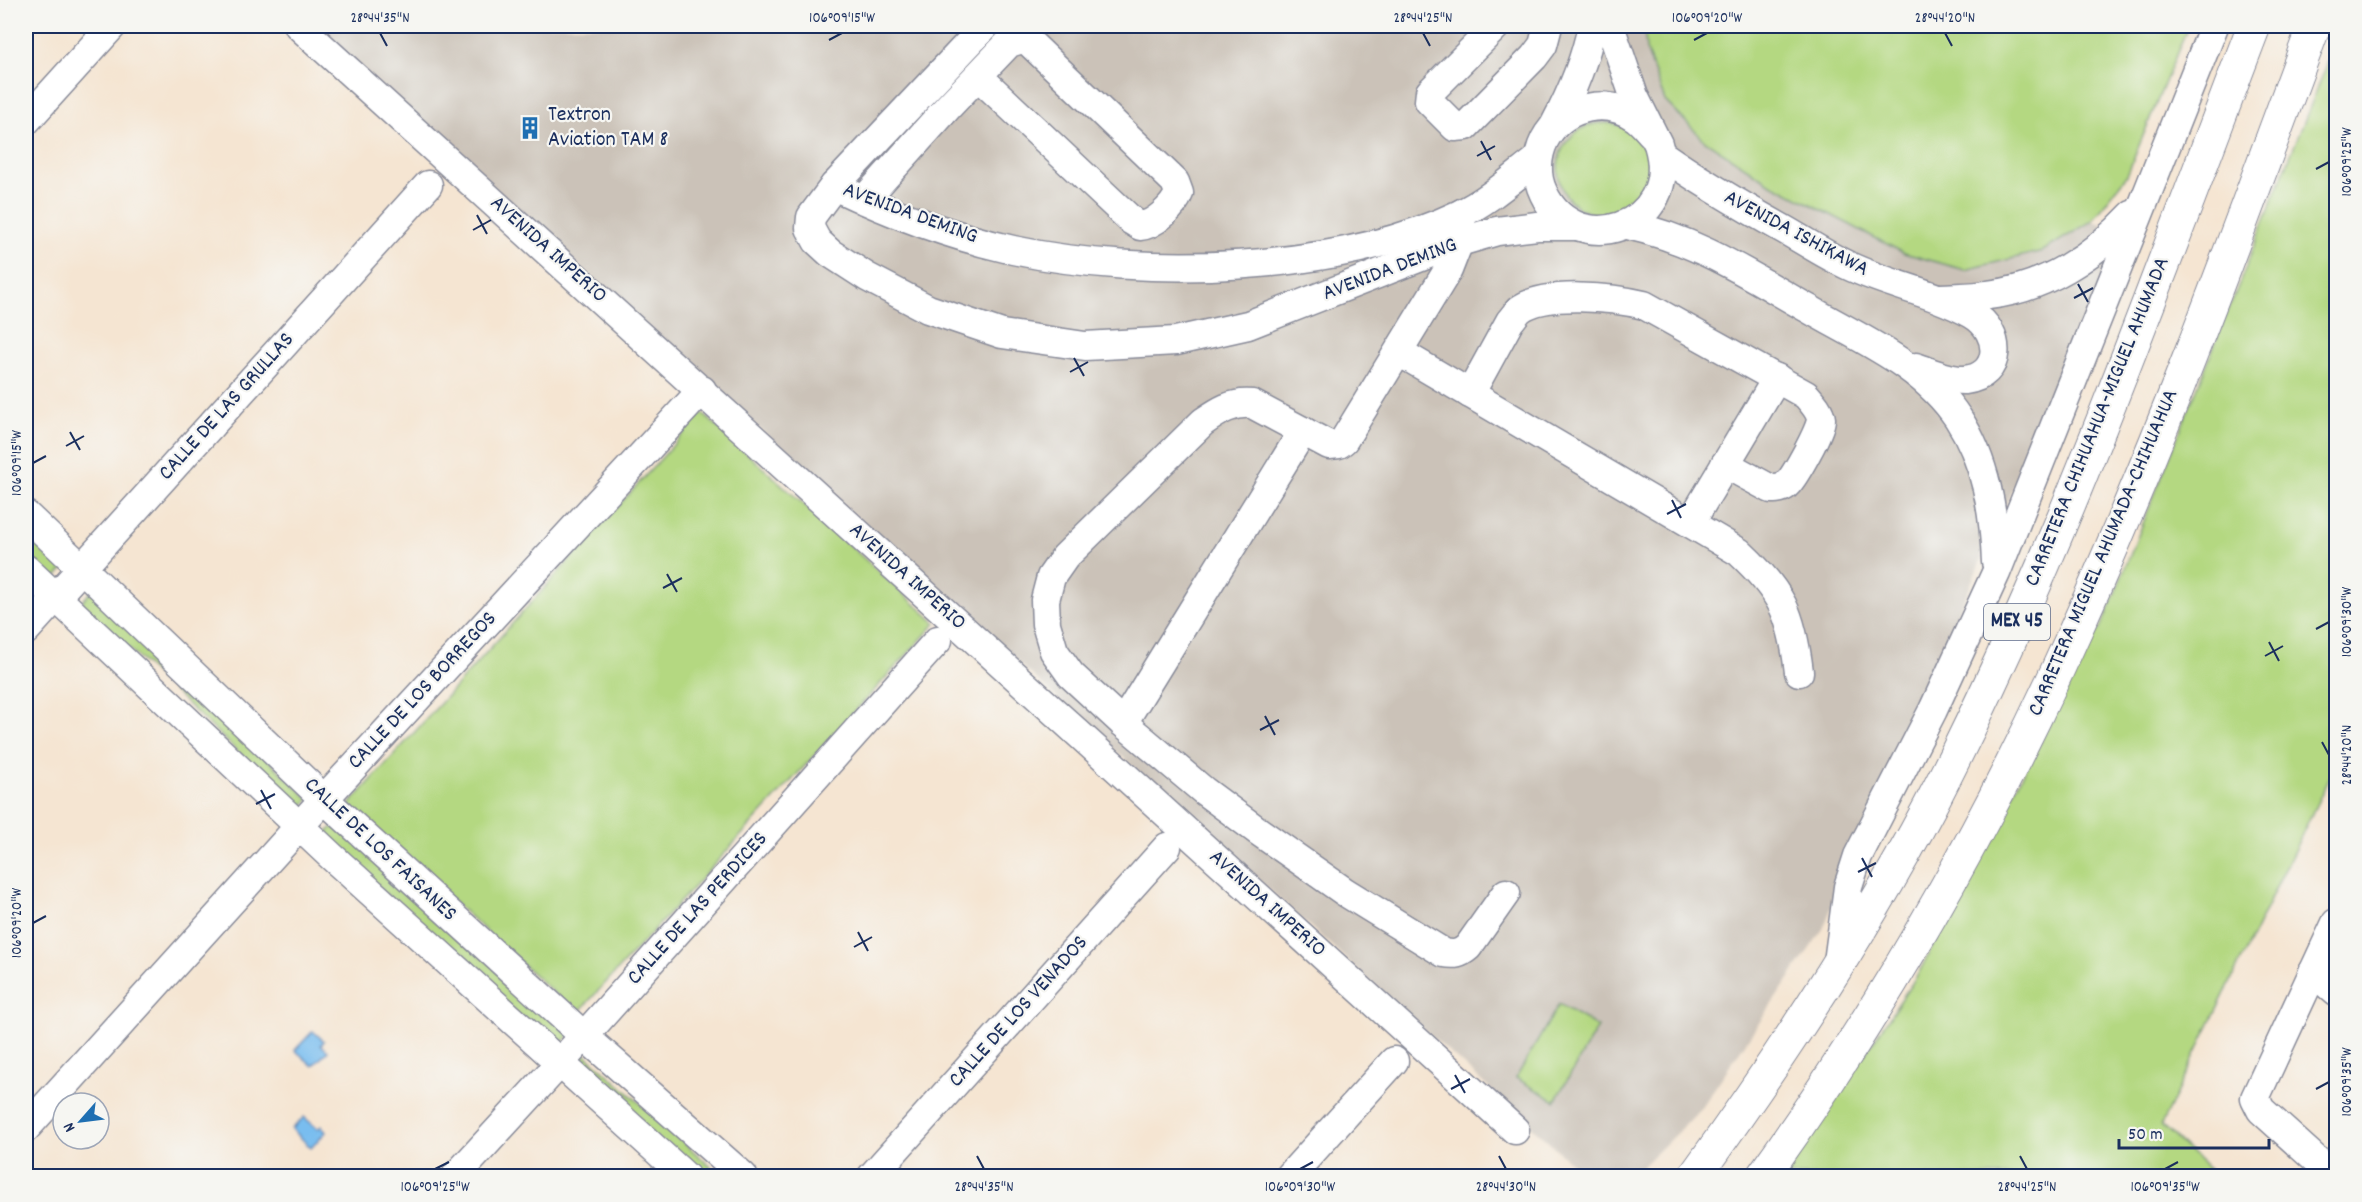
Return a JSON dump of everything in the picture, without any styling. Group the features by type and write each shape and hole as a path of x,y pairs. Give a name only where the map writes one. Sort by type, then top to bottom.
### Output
{"main road":[{"name":"CARRETERA CHIHUAHUA-MIGUEL AHUMADA","path":"1695,1176 1746,1106 1838,962 1929,806 1990,683 2062,519 2254,26"},
{"name":"CARRETERA MIGUEL AHUMADA-CHIHUAHUA","path":"1762,1176 1810,1111 1891,984 1972,840 2056,672 2129,505 2219,280 2314,26"}],"street":[{"path":"26,122 112,26"},
{"name":"AVENIDA IMPERIO","path":"299,26 1515,1130"},
{"path":"834,186 985,26"},
{"path":"1496,26 1430,92 1429,101 1455,127 1466,126 1534,57 1543,45 1548,26"},
{"path":"1592,26 1584,61 1572,93 1543,141 1538,159 1538,180 1545,199 1558,215 1575,226 1609,229 1629,225 1675,237 1713,254 1903,363 1933,387 1958,419 1976,454 1990,496 1995,530 1996,573"},
{"path":"1610,26 1624,70 1657,144 1662,174 1657,195 1645,212 1629,225"},
{"path":"1838,962 1848,887 1858,856 1933,710 1996,573 2214,26"},
{"path":"864,200 978,76 1009,44 1022,39 1029,42 1175,182 1179,193 1177,198 1153,222 1140,226 978,76"},
{"name":"AVENIDA ISHIKAWA","path":"1554,125 1572,112 1594,106 1616,108 1637,118 1657,144 1698,180 1848,266 1894,285 1939,298"},
{"name":"AVENIDA DEMING","path":"1538,159 1462,213 1419,232 1332,254 1284,260 1181,267 1089,262 1013,250 942,230 834,186 811,217 810,228 817,241 830,253 867,277 928,309 1002,334 1085,345 1176,341 1248,324 1459,242 1497,231 1537,226 1575,226"},
{"name":"CALLE DE LAS GRULLAS","path":"26,630 428,185"},
{"path":"1939,298 1990,295 2038,282 2076,263 2108,241 2141,206"},
{"path":"1462,213 1459,242 1448,270 1399,352 1339,444 1329,445 1252,404 1239,403 1223,408 1203,422 1065,557 1051,577 1045,600 1046,624 1054,651 1071,675 1123,723 1204,791 1345,892 1444,953 1453,955 1461,953 1468,947 1506,893"},
{"path":"1470,394 1510,321 1518,311 1527,306 1558,298 1602,298 1644,305 1806,395 1816,407 1821,417 1820,428 1788,483 1779,489 1771,489 1725,464"},
{"path":"1903,363 1951,379 1966,380 1979,375 1989,365 1995,351 1993,336 1986,325 1973,315 1939,298"},
{"path":"1399,352 1739,552 1765,576 1784,606 1795,637 1799,672"},
{"path":"1691,522 1777,378"},
{"name":"CALLE DE LOS BORREGOS","path":"26,1128 299,826 702,390"},
{"path":"1123,723 1303,431"},
{"name":"CALLE DE LOS FAISANES","path":"26,515 324,799 584,1036 743,1176"},
{"name":"CALLE DE LOS FAISANES","path":"26,569 299,826 685,1176"},
{"name":"CALLE DE LAS PERDICES","path":"456,1176 560,1064 938,640"},
{"name":"CALLE DE LOS VENADOS","path":"872,1176 1167,847"},
{"path":"2334,1176 2261,1110 2255,1098 2323,966 2337,923"},
{"path":"2323,966 2337,992"},
{"path":"1290,1176 1394,1060"}],"shaded area":[{"path":"315,26 1644,26 1646,49 1768,182 1835,216 2043,251 2092,221 2125,231 1854,851 1823,929 1699,1111 1633,1176 1586,1176"}],"green space":[{"path":"1644,26 2188,26 2127,175 2092,221 2043,251 1965,270 1904,253 1768,182 1705,141 1665,101 1646,49"},
{"path":"2336,42 2336,764 2161,1125 2216,1176 1784,1176 1918,974 2105,618"},
{"path":"1604,123 1622,126 1637,136 1647,151 1650,169 1647,187 1637,202 1622,212 1604,215 1586,212 1571,202 1561,187 1558,169 1561,151 1571,136 1586,126"},
{"path":"702,413 936,623 577,1014 348,806"},
{"path":"26,532 65,567 54,579 26,553"},
{"path":"91,591 309,799 299,810 81,603"},
{"path":"337,822 570,1034 556,1049 323,837"},
{"path":"1559,1004 1598,1027 1555,1101 1516,1078"},
{"path":"584,1053 721,1176 698,1176 574,1065"}],"water":[{"path":"313,1031 324,1041 321,1045 328,1051 313,1066 295,1050"},
{"path":"304,1117 318,1129 321,1126 326,1132 311,1148 292,1129"}],"place":[{"name":"Textron Aviation TAM 8","path":"530,128"}]}
